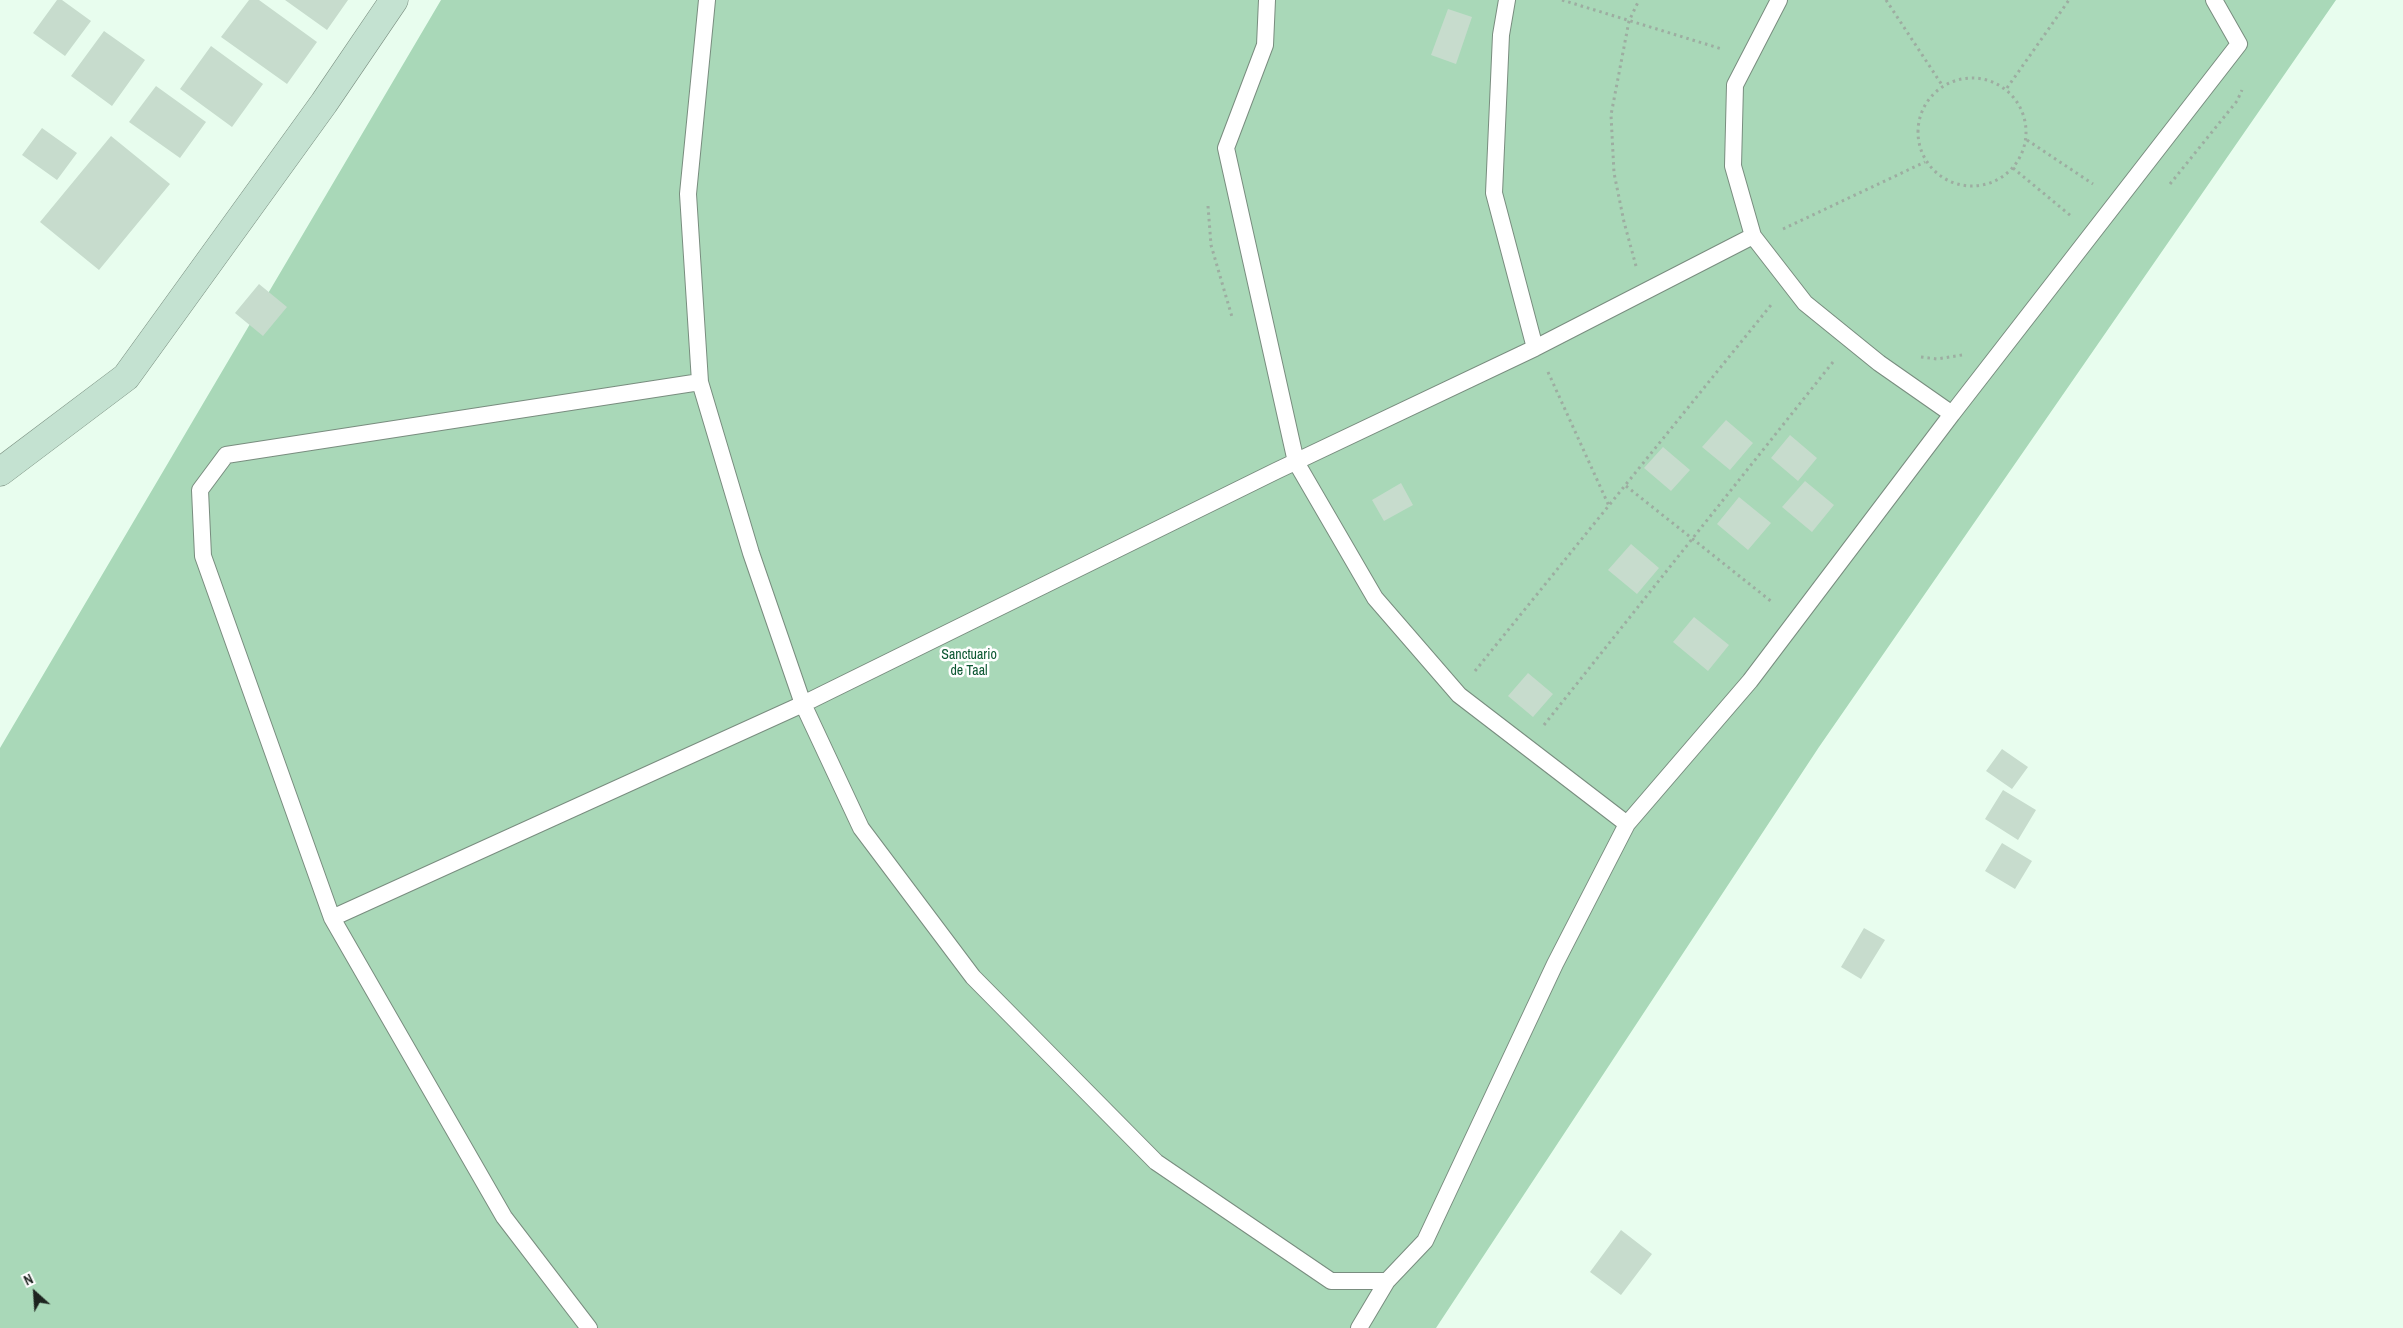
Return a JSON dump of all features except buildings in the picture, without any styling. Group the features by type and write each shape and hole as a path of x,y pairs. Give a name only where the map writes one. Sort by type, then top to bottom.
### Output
{"street":[{"path":"0,472 126,377 318,111 394,0"}],"lane":[{"path":"707,0 688,194 700,382 751,553 804,704 861,828 974,977 1156,1162 1331,1281 1387,1281"},
{"path":"1267,0 1265,45 1226,148 1296,462 1375,598 1459,696 1627,824"},
{"path":"1507,0 1501,34 1494,193 1535,348"},
{"path":"1779,0 1735,84 1733,166 1753,236 1805,303 1879,363 1952,414"},
{"path":"1359,1328 1387,1281 1425,1241 1555,964 1627,824 1750,681 1952,414 2239,44 2214,0"},
{"path":"332,918 804,704 1296,462 1535,348 1753,236"},
{"path":"589,1328 504,1217 332,918 203,556 200,490 226,455 700,382"}],"path":[{"path":"1562,0 1727,51"},
{"path":"1636,267 1614,173 1611,115 1629,21 1639,0"},
{"path":"1886,0 1942,85"},
{"path":"2007,88 2069,0"},
{"path":"1974,76 2007,88 2021,106 2027,140 2013,168 1995,182 1966,187 1939,177 1921,155 1916,128 1926,100 1942,85 1974,76"},
{"path":"2168,186 2237,101 2244,85"},
{"path":"2027,140 2095,185"},
{"path":"1778,232 1925,162"},
{"path":"2013,168 2078,221"},
{"path":"1207,202 1211,245 1233,320"},
{"path":"1475,672 1774,301"},
{"path":"1914,356 1937,359 1969,354"},
{"path":"1540,730 1836,358"},
{"path":"1547,369 1609,506"},
{"path":"1626,486 1772,602"},
{"path":"1766,610 1778,594"},
{"path":"1468,665 1482,678"}],"green space":[{"name":"Sanctuario de Taal","path":"441,0 2336,0 1819,747 1436,1328 0,1328 0,748"}]}
